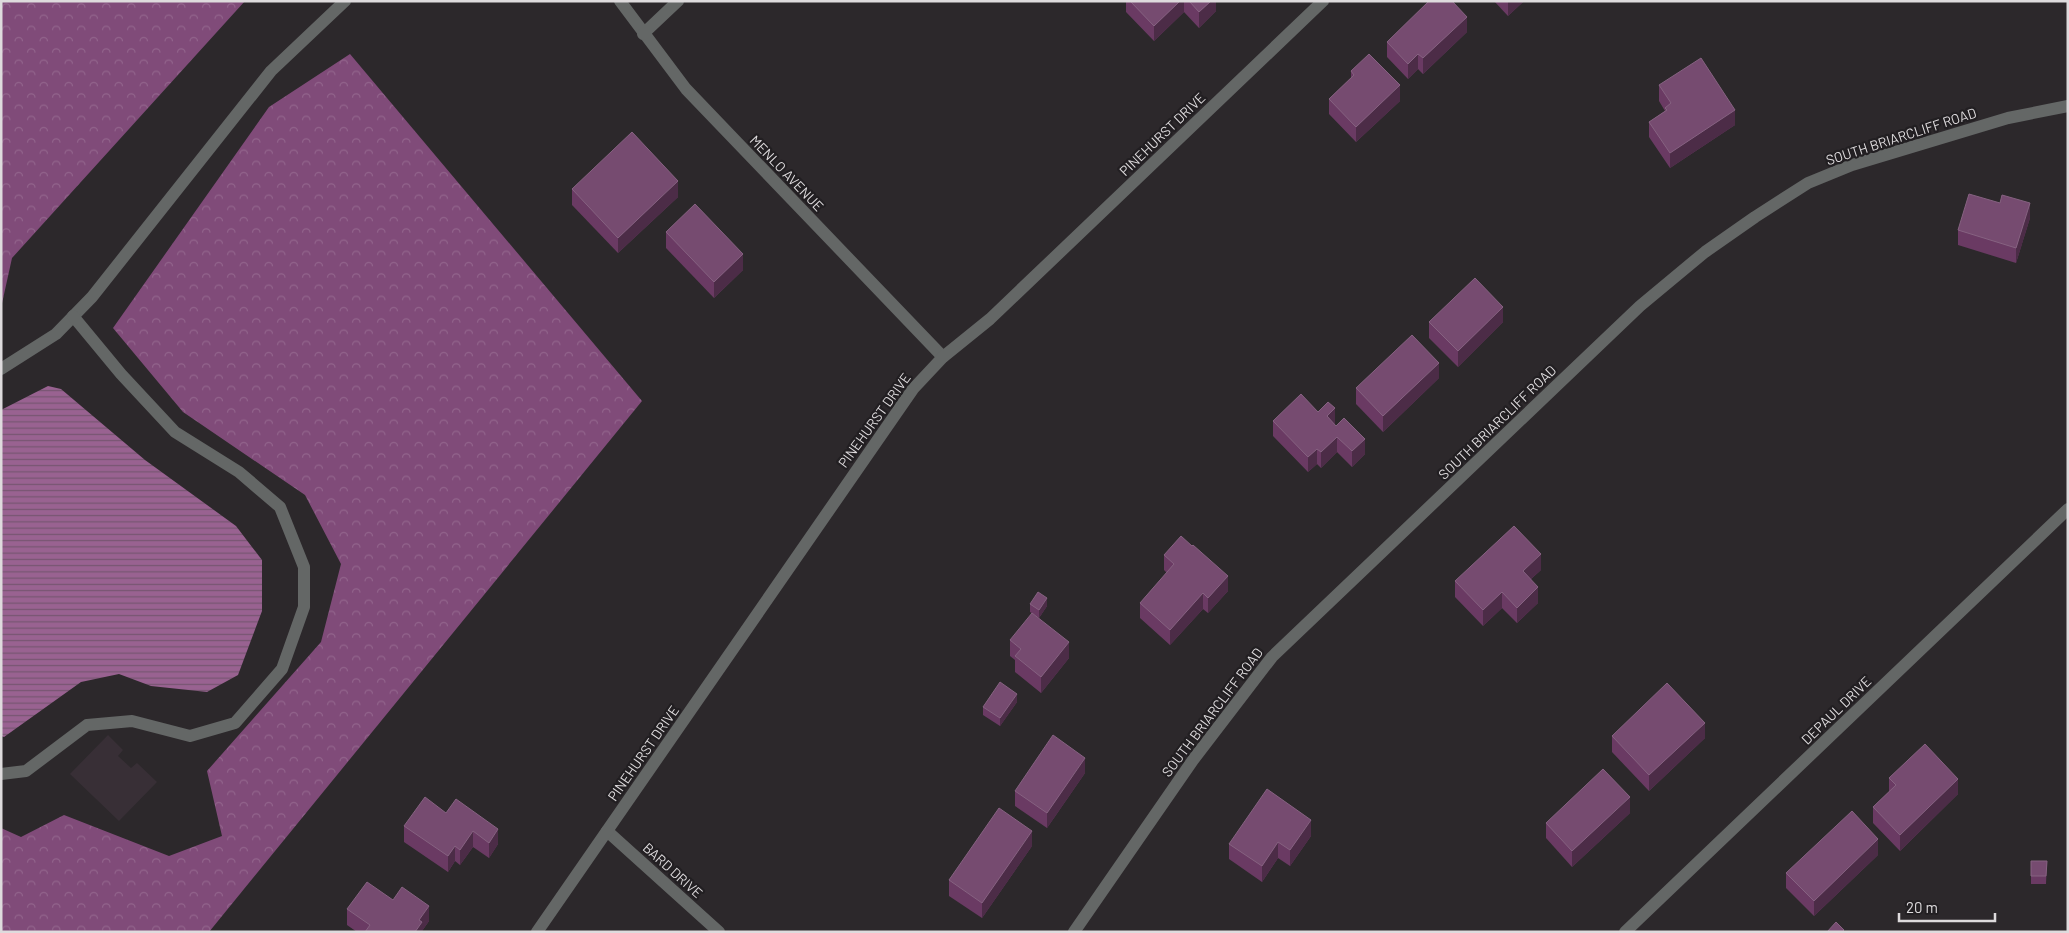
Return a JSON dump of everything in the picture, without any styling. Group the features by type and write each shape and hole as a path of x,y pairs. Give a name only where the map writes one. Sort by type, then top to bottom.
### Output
{"street":[{"path":"1,369 56,334 92,297 271,71 345,1"},
{"name":"MENLO AVENUE","path":"620,1 686,89 943,357"},
{"path":"643,34 678,1"},
{"name":"PINEHURST DRIVE","path":"537,932 913,390 943,357 990,319 1323,1"},
{"name":"SOUTH BRIARCLIFF ROAD","path":"1074,932 1193,760 1272,657 1640,306 1705,252 1754,217 1808,183 1852,165 2008,118 2068,106"},
{"path":"1,774 26,771 87,725 132,721 190,736 235,722 282,669 304,607 304,567 280,507 239,472 174,432 121,374 74,316"},
{"name":"DEPAUL DRIVE","path":"1625,932 2068,509"},
{"name":"BARD DRIVE","path":"607,831 719,932"}],"shaded area":[{"path":"48,386 61,389 145,460 236,526 262,560 262,611 238,675 207,692 151,686 119,674 81,682 4,737 1,736 1,410"},
{"path":"108,735 123,750 118,756 131,768 137,763 157,782 119,821 70,774"}],"green space":[{"path":"1,1 245,1 12,258 1,308"},
{"path":"350,54 642,401 209,932 1,932 1,828 21,837 64,815 169,856 222,836 207,771 321,642 341,564 305,495 183,412 113,328 269,107"}],"building":[{"path":"1130,1 1180,1 1154,26"},
{"path":"1189,1 1211,1 1199,12"},
{"path":"1429,1 1452,1 1467,17 1423,58 1418,54 1408,64 1387,42"},
{"path":"1369,54 1400,85 1356,127 1329,99 1354,75 1351,71"},
{"path":"1701,58 1735,110 1670,153 1649,122 1667,110 1665,108 1671,103 1659,85"},
{"path":"632,132 678,181 618,238 572,189"},
{"path":"1969,194 2000,203 2002,195 2030,203 2016,248 1958,230"},
{"path":"695,204 743,254 714,282 666,232"},
{"path":"1475,278 1503,307 1458,351 1429,322"},
{"path":"1412,335 1439,363 1383,416 1356,388"},
{"path":"1301,394 1318,412 1328,402 1335,408 1327,416 1336,426 1344,418 1365,439 1352,451 1337,437 1321,452 1317,449 1308,457 1273,421"},
{"path":"1514,526 1541,554 1523,571 1538,587 1517,608 1502,592 1483,610 1455,581"},
{"path":"1181,536 1228,576 1208,598 1203,593 1170,630 1140,603 1174,564 1164,555"},
{"path":"1038,592 1047,598 1039,610 1030,604"},
{"path":"1032,613 1069,642 1041,677 1015,656 1021,649 1010,640"},
{"path":"1000,682 1017,694 1000,718 983,707"},
{"path":"1667,683 1705,723 1649,775 1612,736"},
{"path":"1053,735 1085,758 1047,813 1015,791"},
{"path":"1925,744 1958,779 1900,835 1873,807 1896,785 1889,778"},
{"path":"1603,769 1630,797 1572,851 1546,823"},
{"path":"1267,789 1311,820 1290,850 1278,842 1262,866 1229,844"},
{"path":"425,797 446,813 456,799 498,829 489,843 473,831 460,850 455,846 448,856 404,826"},
{"path":"999,808 1032,831 982,903 949,880"},
{"path":"1852,811 1878,839 1814,901 1786,873"},
{"path":"2031,861 2047,861 2046,876 2031,876"},
{"path":"367,882 393,900 402,887 429,906 419,920 422,922 415,932 365,932 370,925 347,909"},
{"path":"1836,922 1844,930 1842,932 1827,932"}]}
